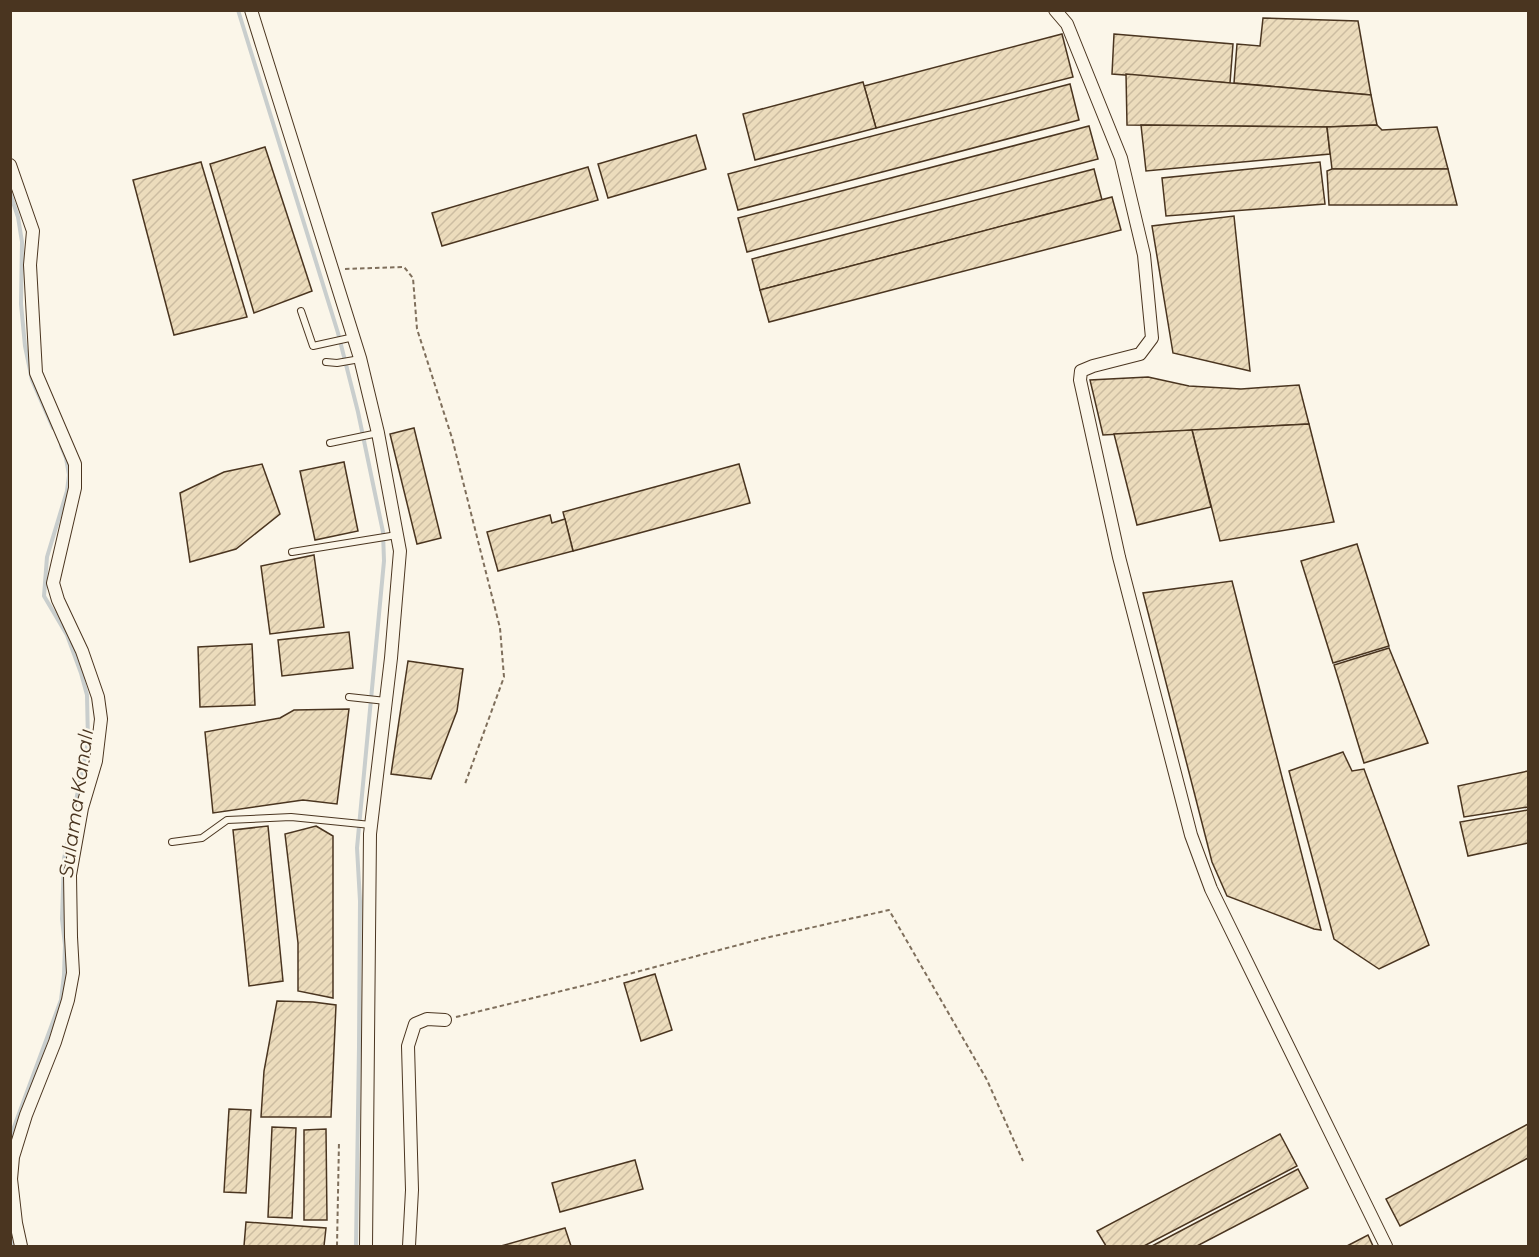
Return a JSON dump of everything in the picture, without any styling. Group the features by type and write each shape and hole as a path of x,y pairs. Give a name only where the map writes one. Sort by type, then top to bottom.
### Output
{"street":[{"path":"251,10 333,270 357,359 393,535 400,551 391,658 382,701 368,825 366,1246"},
{"path":"1055,10 1067,24 1121,158 1144,255 1152,338 1140,354 1081,371 1080,380 1119,557 1191,835 1211,889 1386,1246"},
{"path":"10,165 33,231 30,265 36,373 75,464 75,488 53,583 58,600 82,651 98,697 101,719 96,761 82,808 70,875 73,973 68,1000 13,1157 11,1179 21,1246"},
{"path":"410,1246 412,1190 408,1046 415,1024 427,1019 445,1020"}],"lane":[{"path":"301,311 313,346 350,338"},
{"path":"326,362 337,363 357,359"},
{"path":"330,443 373,434"},
{"path":"292,552 393,535"},
{"path":"350,697 382,701"},
{"path":"172,842 202,838 227,820 291,817 368,825"}],"path":[{"path":"333,270 404,267 413,278 417,329 453,438 500,628 504,677 465,784"},
{"path":"445,1020 760,939 889,910 987,1080 1023,1161"},
{"path":"338,1246 339,1141"}],"building":[{"path":"1263,18 1358,21 1371,95 1234,83 1237,44 1260,46"},
{"path":"1062,34 1073,77 876,128 864,86"},
{"path":"1114,34 1233,44 1230,83 1112,74"},
{"path":"1126,74 1371,95 1377,125 1327,127 1127,125"},
{"path":"863,82 876,128 755,160 743,114"},
{"path":"1070,84 1079,120 738,210 728,174"},
{"path":"1141,125 1327,127 1330,154 1146,171"},
{"path":"1377,125 1382,130 1437,127 1448,169 1332,169 1327,127"},
{"path":"1089,126 1098,159 747,252 738,218"},
{"path":"696,135 706,169 608,198 598,164"},
{"path":"265,147 312,291 254,313 210,164"},
{"path":"201,162 247,317 174,335 133,180"},
{"path":"1320,162 1325,204 1166,216 1162,178"},
{"path":"588,167 598,200 442,246 432,213"},
{"path":"1094,169 1102,200 760,290 752,259"},
{"path":"1332,169 1448,169 1457,205 1329,205 1327,171"},
{"path":"1112,197 1121,230 769,322 760,290"},
{"path":"1234,216 1250,371 1173,353 1152,226"},
{"path":"1148,377 1189,386 1241,389 1299,385 1309,424 1103,435 1090,380"},
{"path":"1309,424 1334,522 1220,541 1192,430"},
{"path":"414,428 441,538 417,544 390,434"},
{"path":"1192,430 1211,507 1137,525 1114,434"},
{"path":"344,462 358,531 315,540 300,471"},
{"path":"262,464 280,514 236,549 190,562 180,493 224,472"},
{"path":"739,464 750,503 573,551 563,512"},
{"path":"550,515 552,523 565,519 573,551 498,571 487,532"},
{"path":"1357,544 1389,646 1333,663 1301,561"},
{"path":"314,555 324,627 270,634 261,566"},
{"path":"1232,581 1321,930 1227,896 1212,862 1143,593"},
{"path":"349,632 353,668 282,676 278,640"},
{"path":"252,644 255,705 200,707 198,647"},
{"path":"1389,648 1428,743 1364,763 1334,665"},
{"path":"408,661 463,669 457,711 431,779 391,774"},
{"path":"349,709 337,804 303,800 213,813 205,732 280,718 294,710"},
{"path":"1343,752 1352,771 1364,769 1429,945 1379,969 1334,939 1289,771"},
{"path":"1528,771 1528,807 1464,817 1458,786"},
{"path":"1528,810 1528,843 1468,856 1460,822"},
{"path":"268,826 283,981 249,986 233,830"},
{"path":"316,826 333,836 333,998 298,991 298,943 285,834"},
{"path":"655,974 672,1030 641,1041 624,983"},
{"path":"277,1001 336,1005 331,1117 261,1117 264,1071"},
{"path":"229,1109 251,1110 246,1193 224,1192"},
{"path":"1528,1124 1528,1158 1400,1226 1386,1199"},
{"path":"272,1127 296,1128 292,1218 268,1217"},
{"path":"326,1129 327,1220 304,1220 304,1130"},
{"path":"1280,1134 1297,1166 1144,1246 1106,1246 1097,1231"},
{"path":"635,1160 643,1189 560,1212 552,1183"},
{"path":"1298,1169 1308,1188 1197,1246 1152,1246"},
{"path":"246,1222 326,1228 324,1246 244,1246"},
{"path":"565,1228 571,1246 501,1246"},
{"path":"1368,1235 1373,1246 1347,1246"}],"waterway":[{"path":"238,10 338,333 358,412 383,532 384,561 357,848 360,901 356,1246"},
{"name":"Sulama Kanalı","path":"10,193 18,217 22,242 21,304 25,346 32,380 53,428"},
{"name":"Sulama Kanalı","path":"10,1138 61,1000 65,945 62,919 64,859 88,742 87,695 81,673 67,635 44,596 47,557 67,491 69,475 61,446"},
{"name":"Sulama Kanalı","path":"10,1233 14,1246"}]}
